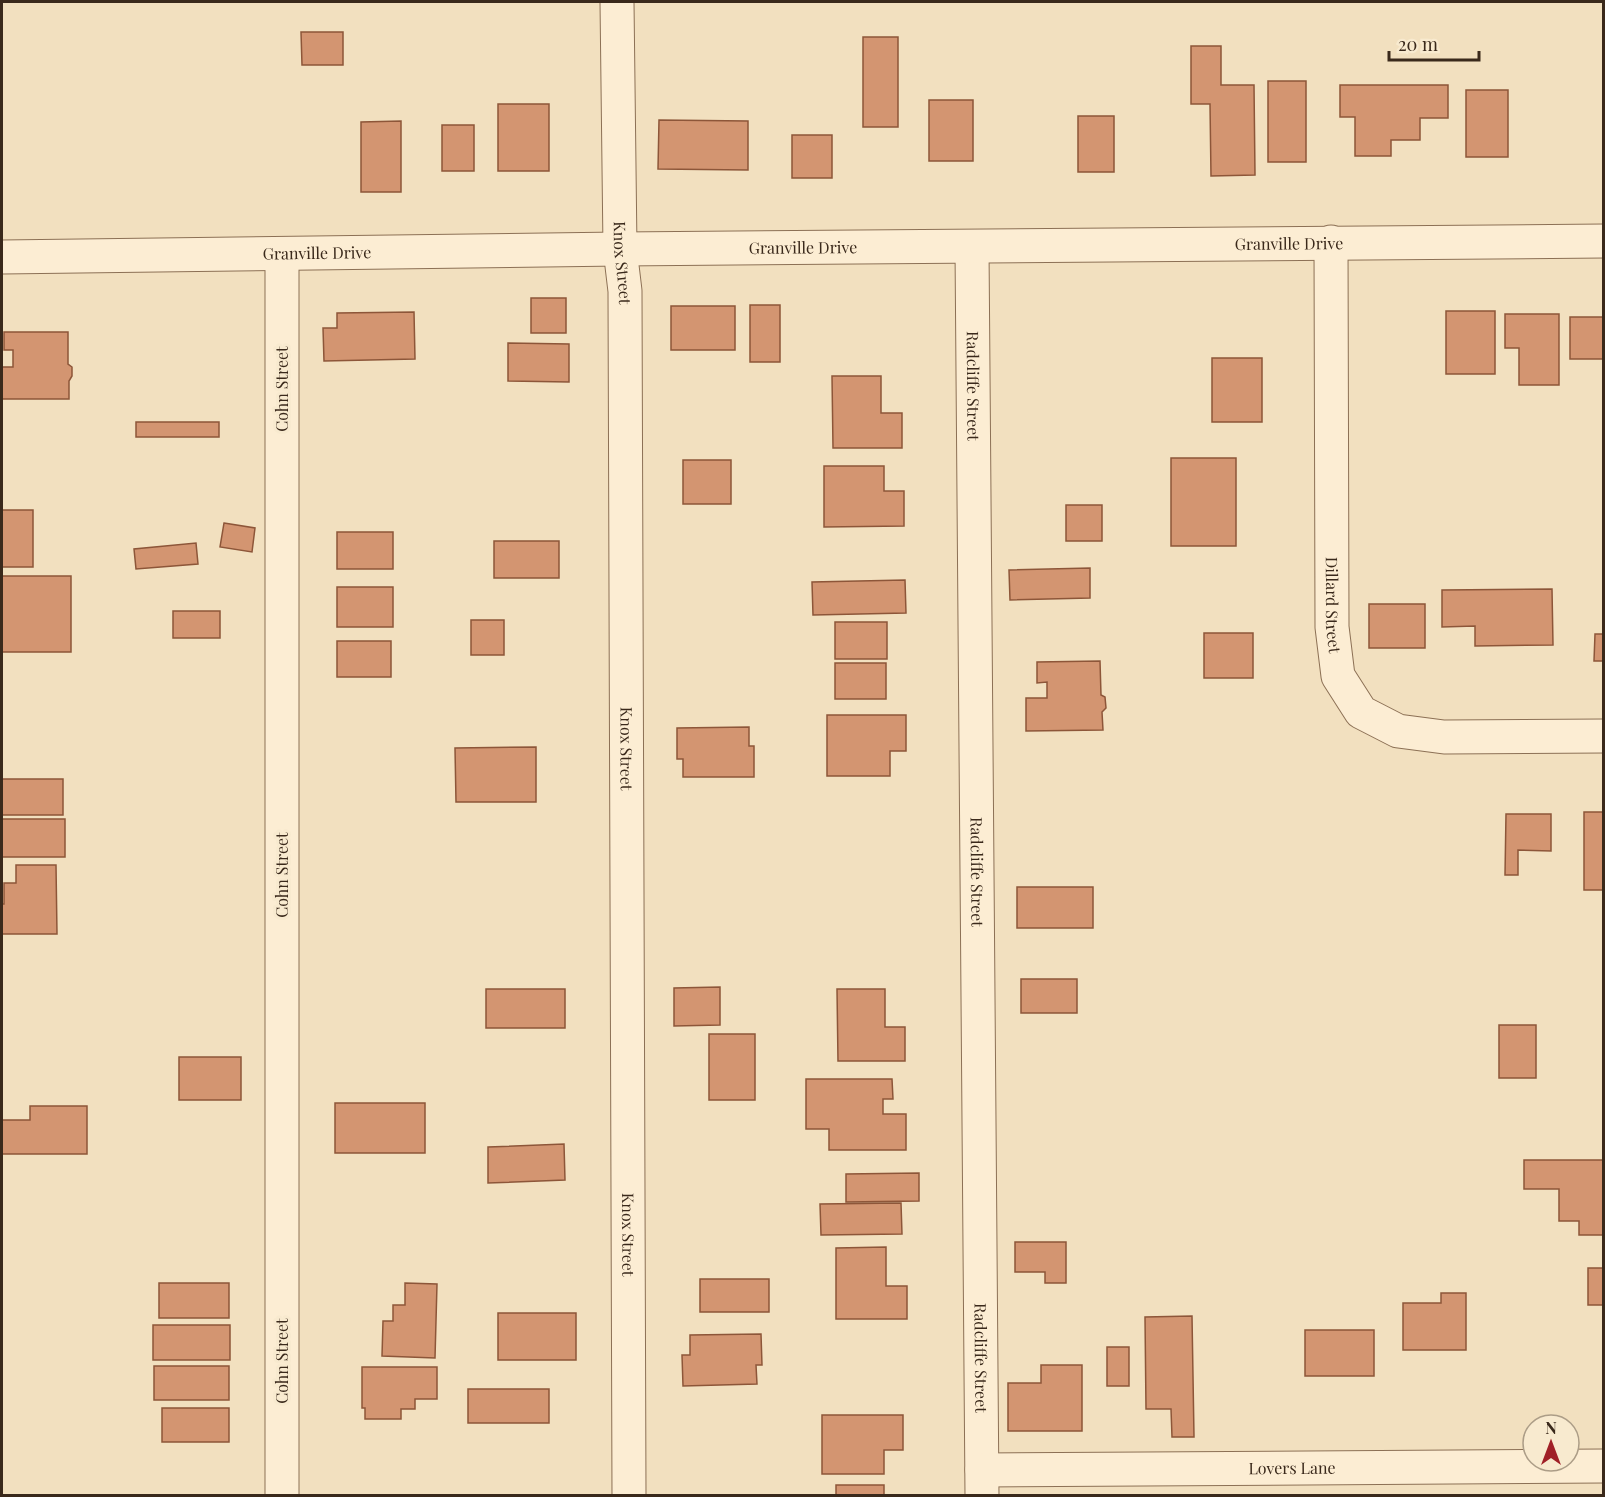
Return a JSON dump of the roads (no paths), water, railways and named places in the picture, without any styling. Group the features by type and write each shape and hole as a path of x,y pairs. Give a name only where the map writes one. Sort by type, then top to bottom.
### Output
{"street":[{"name":"Knox Street","path":"617,2 620,249 625,291 628,1496"},
{"name":"Granville Drive","path":"2,257 620,249 972,248 1330,242 1604,242"},
{"name":"Dillard Street","path":"1330,242 1332,627 1338,676 1361,712 1398,731 1444,737 1604,736"},
{"name":"Radcliffe Street","path":"972,248 982,1483"},
{"name":"Cohn Street","path":"282,254 282,1496"},
{"name":"Lovers Lane","path":"982,1483 1604,1466"}]}
